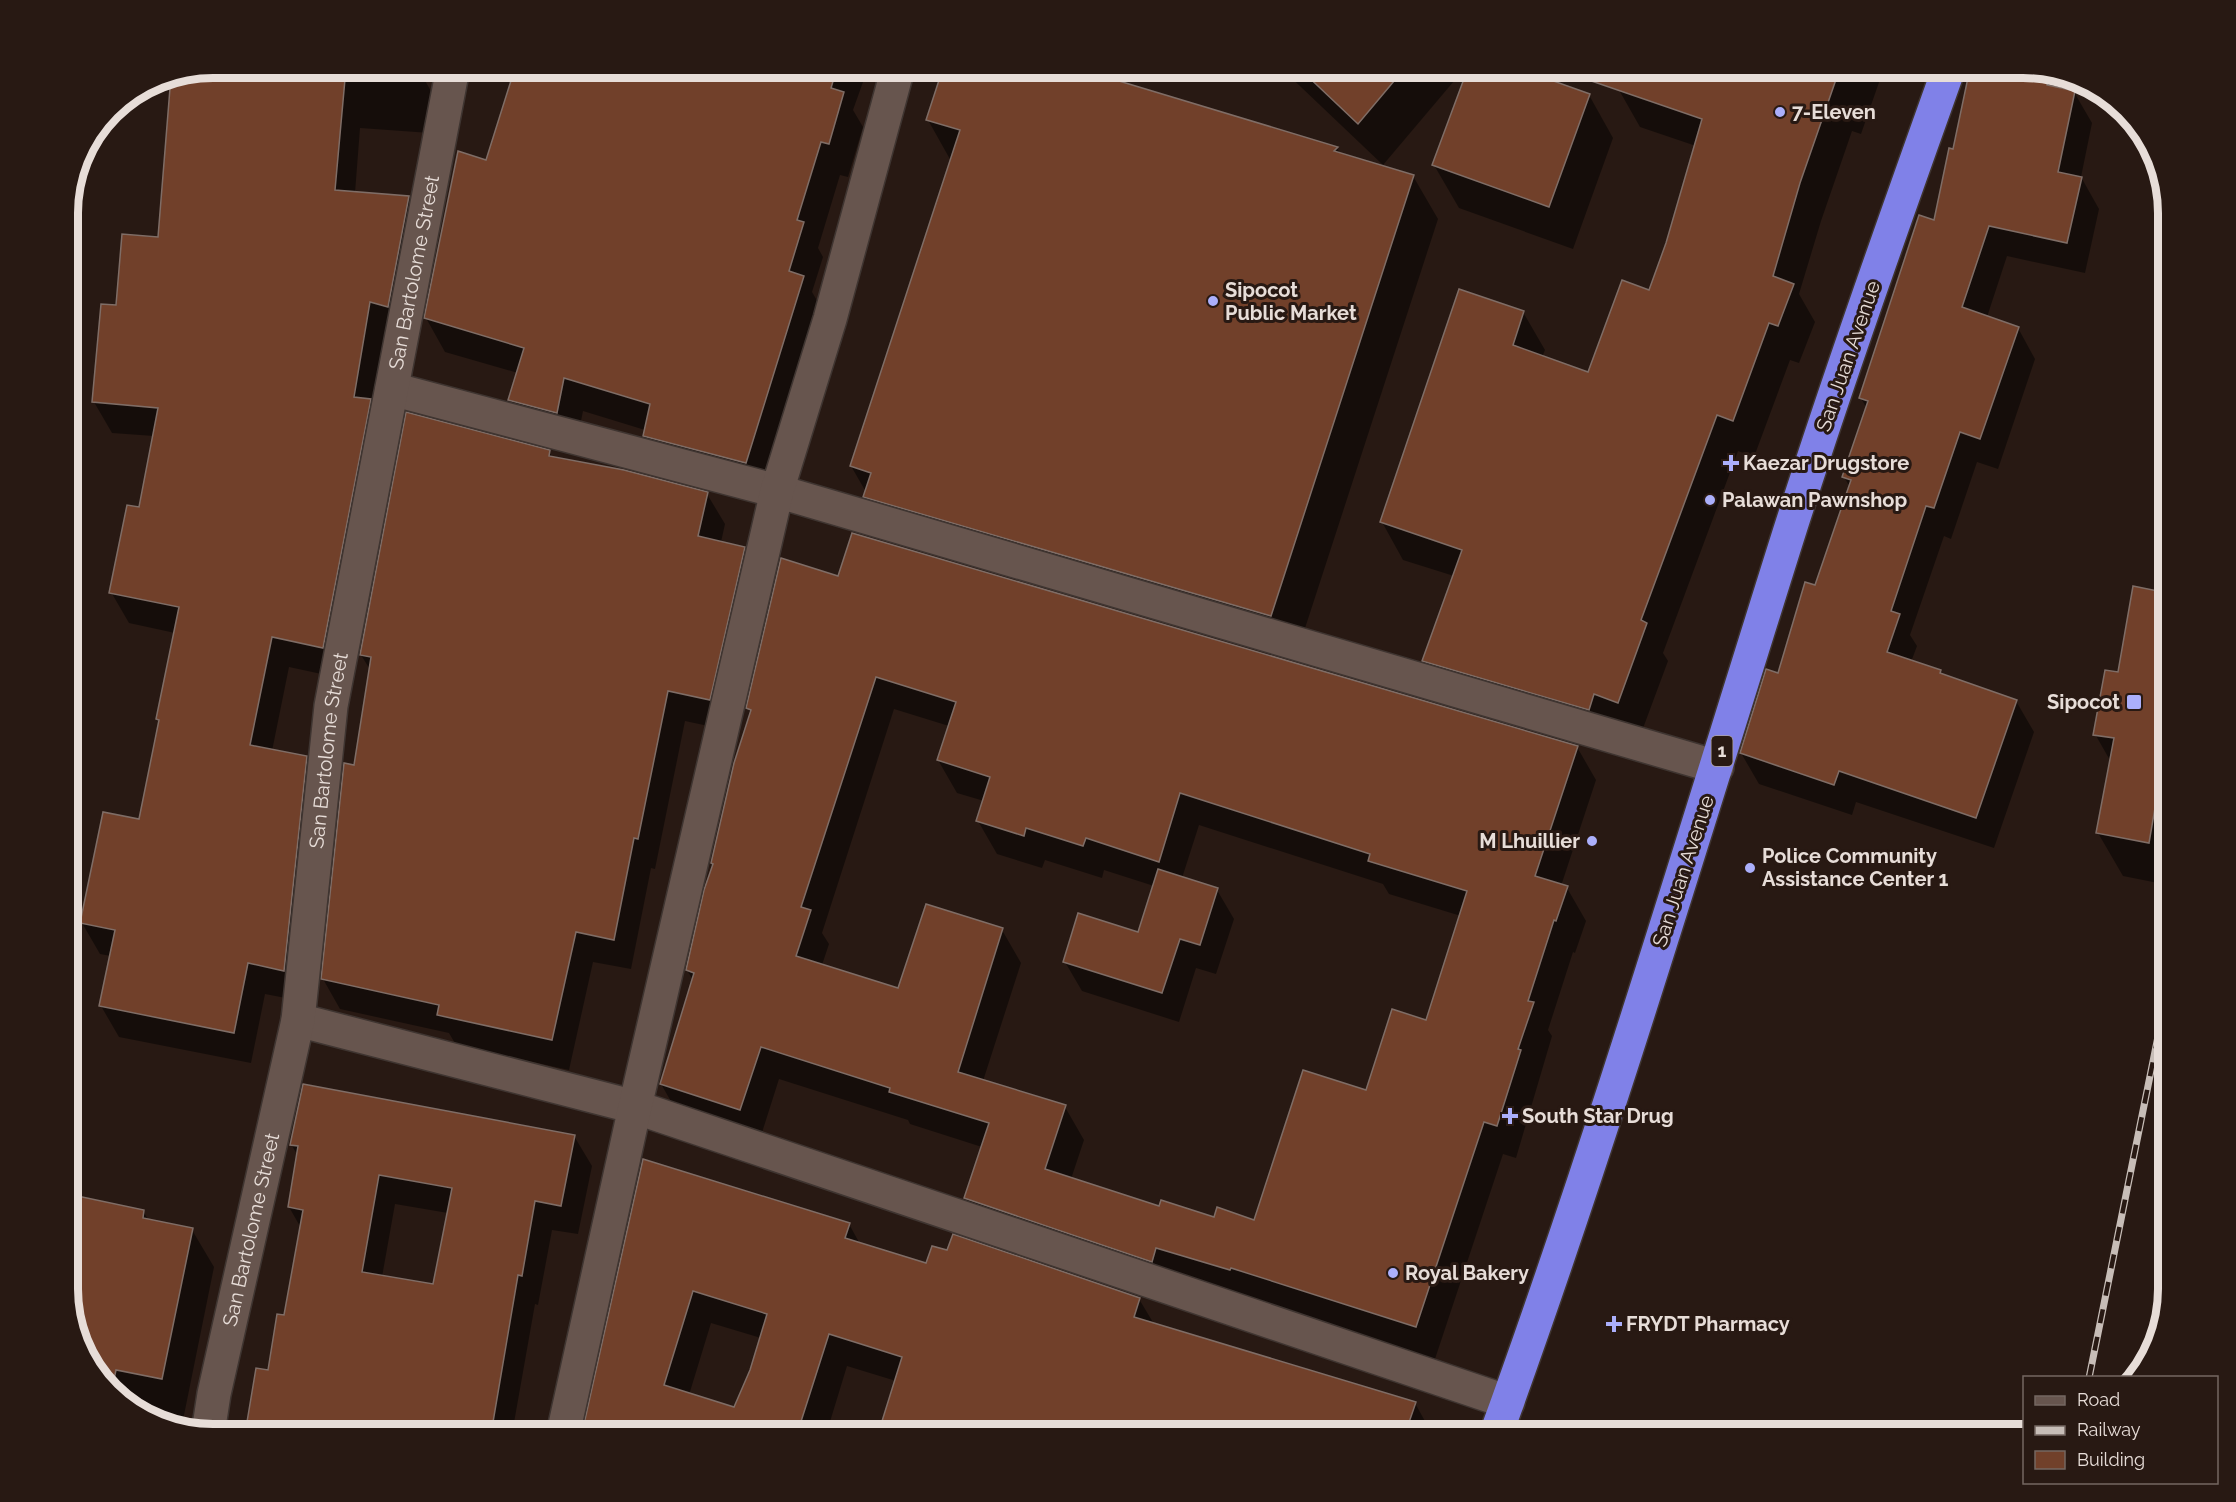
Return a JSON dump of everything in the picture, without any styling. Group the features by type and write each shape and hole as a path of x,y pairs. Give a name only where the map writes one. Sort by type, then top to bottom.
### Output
{"highway":[{"name":"San Juan Avenue","path":"1500,1424 1587,1175 1790,530 1946,78"}],"street":[{"name":"San Bartolome Street","path":"209,1424 214,1394 298,1020 331,706 451,78"},
{"path":"565,1424 635,1107 777,491 830,319 895,78"},
{"path":"392,389 777,491 1717,766"},
{"path":"298,1020 635,1107 1508,1402"}],"building":[{"path":"204,78 345,78 335,190 409,196 388,307 370,302 354,397 371,399 323,648 272,637 250,745 307,756 284,971 248,963 234,1033 99,1006 115,930 80,923 103,812 139,819 159,720 156,719 179,607 109,593 127,505 139,507 158,408 92,402 101,304 116,305 122,234 158,237 170,85"},
{"path":"512,78 834,78 831,88 844,92 829,144 821,142 797,220 804,222 789,271 804,276 746,463 643,436 650,404 564,378 557,413 508,400 524,348 424,318 458,151 486,160"},
{"path":"940,78 1109,78 1338,147 1334,151 1414,175 1271,616 863,497 871,473 850,466 960,130 926,120"},
{"path":"1310,78 1397,78 1358,124"},
{"path":"1464,78 1545,78 1590,94 1549,207 1432,165"},
{"path":"1583,78 1837,78 1800,183 1773,276 1794,284 1778,326 1769,323 1733,421 1717,415 1641,620 1647,623 1618,703 1594,694 1589,710 1422,661 1462,550 1380,522 1459,289 1524,311 1513,345 1588,372 1622,280 1649,290 1666,243 1702,119"},
{"path":"1968,78 2032,78 2048,81 2047,85 2075,91 2058,172 2082,177 2067,243 1989,226 1962,307 2019,327 1980,439 1960,432 1934,508 1926,506 1891,611 1900,614 1887,652 1941,670 1940,673 2017,700 1976,818 1839,771 1834,785 1740,753 1766,669 1778,673 1805,582 1815,585 1851,480 1842,477 1868,401 1859,398 1919,215 1934,220 1949,148 1953,149"},
{"path":"406,412 550,450 549,456 624,470 708,492 698,536 745,547 710,700 668,691 638,839 634,838 614,940 576,932 552,1040 437,1015 439,1005 321,979 344,763 354,765 371,657 360,655"},
{"path":"852,533 1578,746 1535,876 1568,886 1556,921 1554,920 1528,1001 1534,1002 1518,1049 1521,1050 1497,1126 1484,1122 1416,1327 1231,1268 1230,1270 1156,1248 1152,1262 964,1198 989,1123 889,1092 890,1088 761,1047 740,1110 660,1084 694,973 686,970 704,890 713,864 711,863 734,763 751,710 746,708 781,558 838,576","holes":["876,677 956,702 937,760 990,777 976,821 1024,836 1026,828 1083,846 1086,838 1159,862 1180,793 1370,854 1368,861 1467,891 1426,1020 1392,1009 1366,1090 1303,1070 1254,1220 1217,1207 1214,1217 1161,1200 1159,1206 1045,1169 1066,1105 958,1072 1003,928 926,904 898,988 796,956 811,910 801,907"]},
{"name":"Sipocot","path":"2133,586 2158,591 2158,790 2149,843 2096,833 2114,738 2093,735 2105,670 2118,672"},
{"path":"1158,869 1218,888 1200,945 1180,939 1162,993 1063,962 1078,913 1138,932"},
{"path":"303,1084 575,1135 561,1206 535,1201 522,1276 518,1275 493,1424 247,1424 256,1368 268,1370 277,1314 284,1315 303,1210 288,1207 298,1146 290,1145","holes":["379,1175 452,1188 433,1284 362,1272"]},
{"path":"643,1159 850,1223 845,1238 926,1263 932,1246 947,1250 953,1234 1140,1298 1134,1317 1416,1402 1408,1424 881,1424 902,1357 829,1334 800,1424 584,1424","holes":["693,1291 767,1314 750,1370 734,1407 664,1385"]},
{"path":"78,1196 144,1210 143,1218 193,1228 162,1379 116,1370 114,1381 96,1357 88,1341 81,1316 78,1298"}],"railway":[{"path":"2089,1376 2158,1036"}],"place":[{"name":"7-Eleven","path":"1780,112"},
{"name":"Sipocot Public Market","path":"1213,301"},
{"name":"Kaezar Drugstore","path":"1731,463"},
{"name":"Palawan Pawnshop","path":"1710,500"},
{"name":"Sipocot","path":"2134,702"},
{"name":"M Lhuillier","path":"1592,841"},
{"name":"Police Community Assistance Center 1","path":"1750,868"},
{"name":"South Star Drug","path":"1510,1116"},
{"name":"Royal Bakery","path":"1393,1273"},
{"name":"FRYDT Pharmacy","path":"1614,1324"}]}
